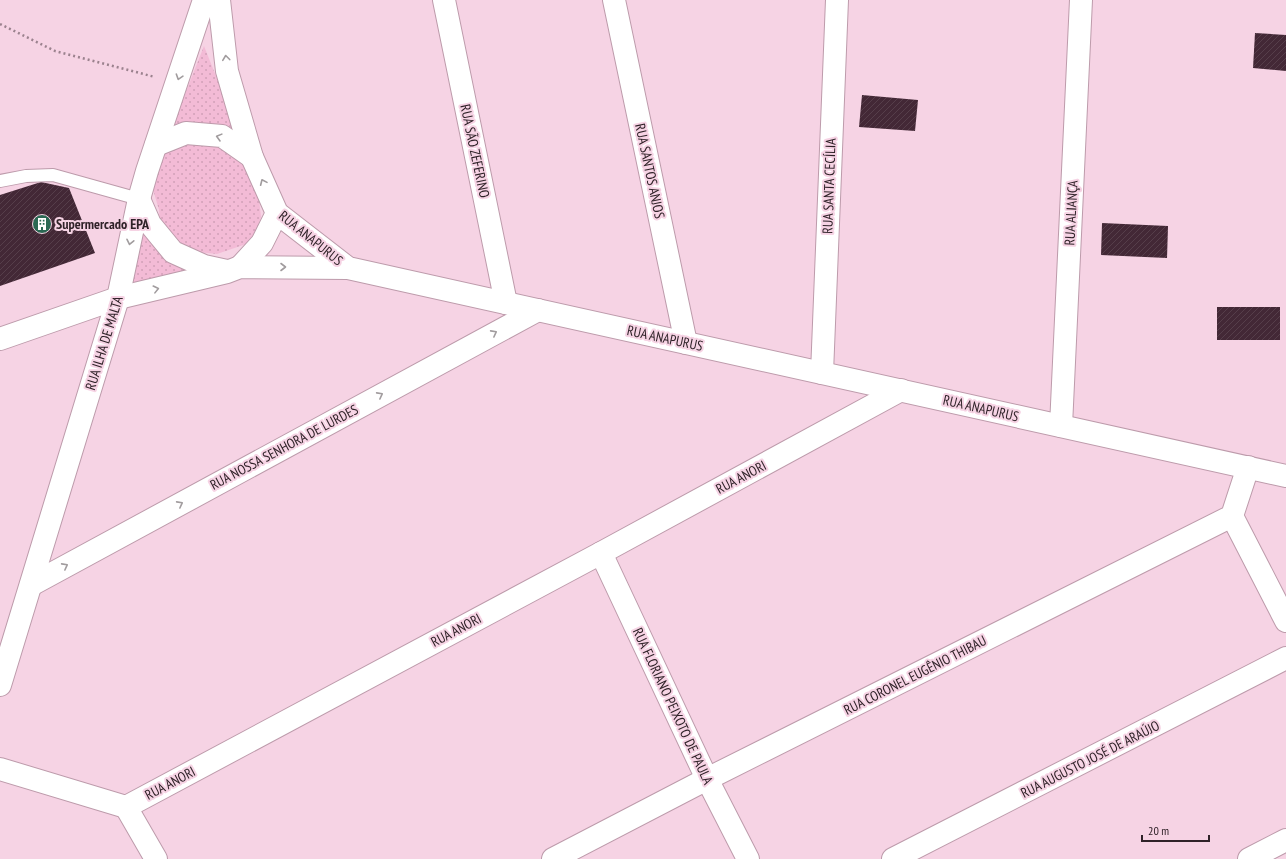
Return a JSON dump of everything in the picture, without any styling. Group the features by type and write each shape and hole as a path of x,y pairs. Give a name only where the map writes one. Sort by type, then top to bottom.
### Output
{"street":[{"name":"RUA ILHA DE MALTA","path":"0,685 118,298 139,199 204,0"},
{"name":"RUA ANAPURUS","path":"219,0 227,71 252,157 278,213 348,268 1286,476"},
{"name":"RUA SÃO ZEFERINO","path":"444,0 506,303"},
{"name":"RUA SANTOS ANJOS","path":"614,0 686,343"},
{"name":"RUA SANTA CECÍLIA","path":"822,373 837,0"},
{"name":"RUA ALIANÇA","path":"1061,426 1081,0"},
{"path":"156,145 186,133 222,136 252,157"},
{"path":"139,199 150,224 173,252 204,266 234,269 348,268"},
{"path":"0,339 118,298 234,269 262,243 278,213"},
{"name":"RUA NOSSA SENHORA DE LURDES","path":"31,585 538,310"},
{"name":"RUA ANORI","path":"126,807 601,553 901,390"},
{"path":"1248,467 1232,516 1286,621"},
{"name":"RUA CORONEL EUGÊNIO THIBAU","path":"553,859 707,779 1232,516"},
{"name":"RUA FLORIANO PEIXOTO DE PAULA","path":"601,553 707,779 748,859"},
{"name":"RUA AUGUSTO JOSÉ DE ARAÚJO","path":"893,859 1286,658"},
{"path":"0,769 126,807 156,859"},
{"path":"1249,859 1286,840"}],"lane":[{"path":"0,181 26,176 53,175 139,199"}],"path":[{"path":"0,24 55,51 177,83"}],"shaded area":[{"path":"204,46 239,134 170,132"},
{"path":"184,141 212,141 241,157 257,181 261,217 252,242 217,254 188,251 160,225 159,210 152,186 163,148"},
{"path":"142,219 194,269 123,297"}],"building":[{"path":"1255,33 1286,35 1286,71 1253,68"},
{"path":"862,95 918,100 915,131 859,127"},
{"name":"Supermercado EPA","path":"41,182 69,188 95,253 0,286 0,195"},
{"path":"1102,223 1168,226 1167,258 1101,255"},
{"path":"1217,307 1280,307 1280,340 1217,340"}],"place":[{"name":"Supermercado EPA","path":"42,224"}]}
